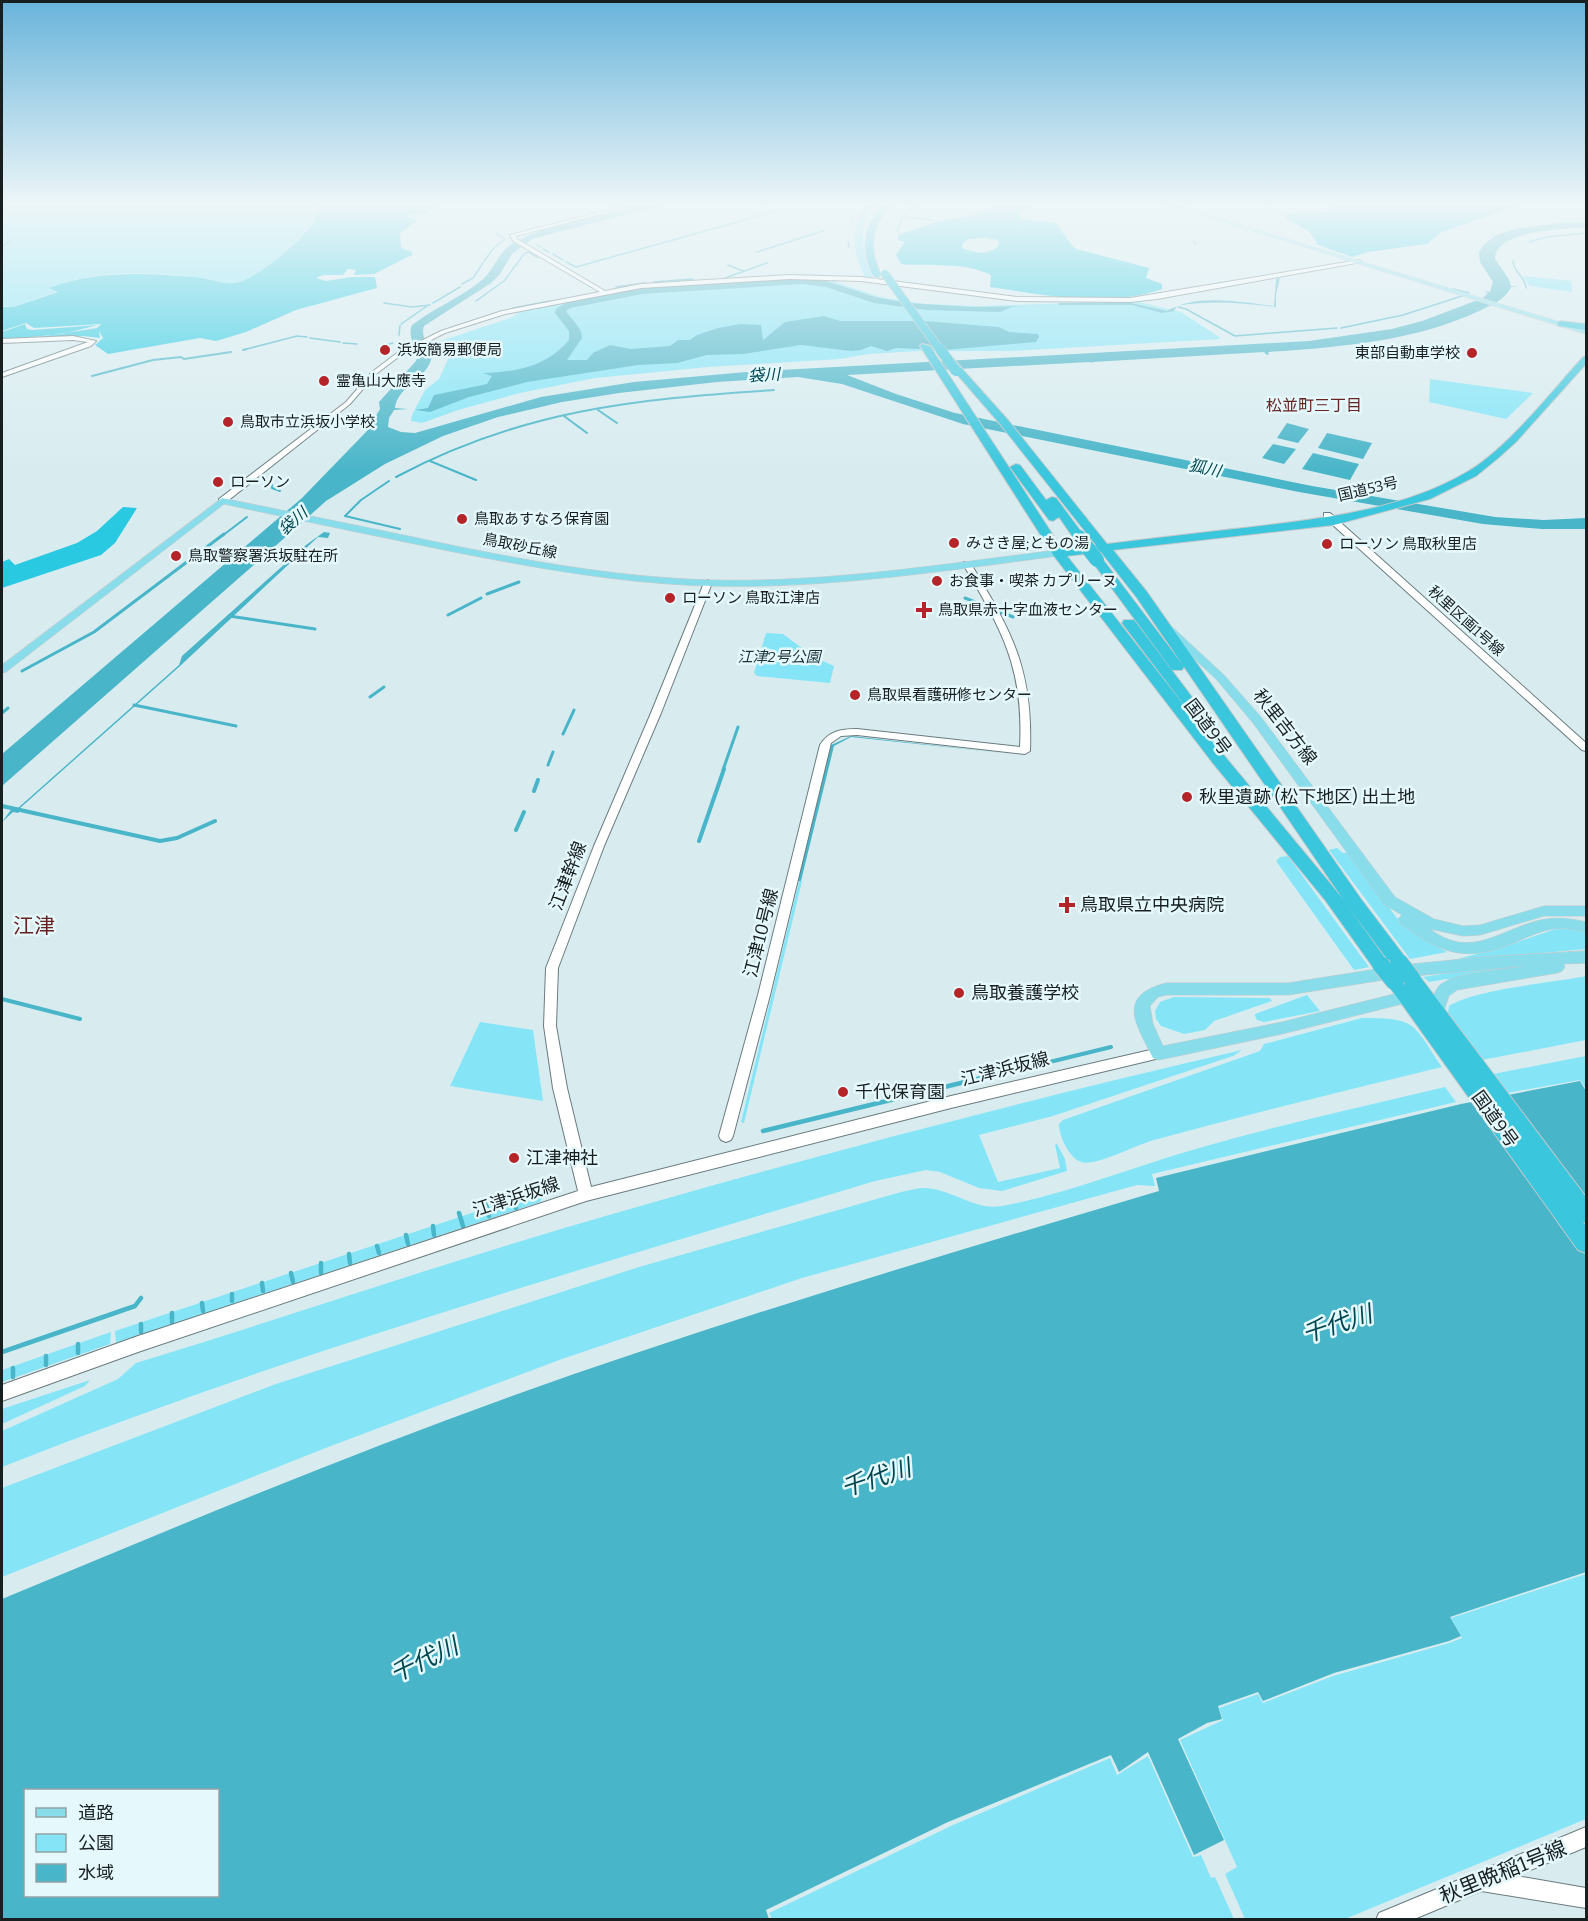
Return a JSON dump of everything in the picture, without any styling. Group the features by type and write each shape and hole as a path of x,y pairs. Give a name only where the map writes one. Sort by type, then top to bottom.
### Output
{"highway":[{"path":"894,294 951,371 1000,428 1084,517 1103,532 1125,537 1165,538"},
{"path":"1561,324 1587,327"},
{"name":"国道53号","path":"1331,518 1398,500 1439,484 1478,464 1525,414 1586,340"},
{"path":"931,346 951,371 968,414 977,422 1058,553 1217,759 1331,896"},
{"name":"国道53号","path":"1058,553 1095,556 1165,538 1331,518 1388,509 1411,502 1450,487 1512,440 1587,359"},
{"name":"国道9号","path":"951,371 977,422 1000,428 1074,538 1095,556 1355,903 1399,976"},
{"path":"1054,485 1095,556 1122,569"},
{"path":"1165,538 1125,554 1120,561 1122,569 1163,624 1355,903"},
{"name":"国道9号","path":"1095,556 1331,896 1399,976 1587,1243"},
{"name":"国道9号","path":"1427,1014 1587,1213"}],"main road":[{"path":"1461,294 1561,324 1586,340"},
{"path":"2,670 222,501"},
{"name":"鳥取砂丘線","path":"222,501 314,522 579,572 708,583 816,581 1058,553"},
{"name":"秋里吉方線","path":"1163,624 1220,677 1257,720 1390,901 1430,924 1463,931 1480,930 1544,911 1587,911"},
{"path":"1390,901 1410,924 1434,941 1453,949 1479,949 1551,925 1572,924 1587,927"},
{"path":"1587,918 1559,917 1537,921 1399,976 1282,1028 1159,1053 1141,1011 1145,998 1156,991 1180,988 1288,988 1399,976 1483,963 1587,958"},
{"path":"1427,1014 1444,989 1458,983 1534,971 1587,958"}],"street":[{"path":"222,501 348,403 385,364 412,346 485,316 590,294"},
{"path":"975,294 1017,299 1130,300 1168,294"},
{"path":"2,341 73,338 93,341 89,345 2,375"},
{"name":"秋里区画1号線","path":"1331,518 1587,748"},
{"name":"江津10号線","path":"726,1137 764,995 825,745 829,738 838,733 857,732 1025,751 1027,728 1021,669 1012,645 991,604 967,564"},
{"name":"江津幹線","path":"586,1195 560,1088 550,1026 552,968 598,846 656,713 708,583"},
{"name":"江津浜坂線","path":"2,1393 138,1344 586,1195 951,1102 1159,1053"},
{"name":"秋里晩稲1号線","path":"1386,1920 1587,1837"},
{"path":"1481,1881 1587,1898"}],"green space":[{"path":"2,294 51,294 14,307 2,306"},
{"path":"606,294 870,294 925,304 980,306 1135,301 1181,312 1220,339 1011,351 919,351 868,354 840,359 708,367 595,378 520,393 458,410 422,423 411,421 425,390 439,379 449,357 441,341 513,317 522,310"},
{"path":"1430,379 1533,393 1506,419 1429,402"},
{"name":"江津2号公園","path":"766,633 783,634 814,657 834,666 830,683 757,676 754,673"},
{"path":"1337,848 1343,853 1349,852 1396,917 1410,930 1447,952 1410,959 1329,850"},
{"path":"1288,856 1369,967 1354,970 1276,861 1280,857"},
{"path":"799,881 802,881 744,1123 741,1122"},
{"path":"1558,928 1586,930 1586,949 1447,962 1506,946"},
{"path":"1545,962 1457,980 1429,982 1423,977 1479,968"},
{"path":"1586,976 1586,1040 1482,1060 1448,1013 1449,1006 1477,995"},
{"path":"1307,995 1320,1011 1264,1022 1257,1020 1255,1016 1255,1014"},
{"path":"1174,997 1270,998 1272,1001 1214,1021 1205,1030 1184,1034 1161,1026 1156,1019 1155,1011 1160,1002"},
{"path":"1362,1018 1394,1019 1412,1026 1442,1067 1154,1140 1088,1163 1081,1162 1072,1156 1063,1140 1059,1124 1063,1120 1260,1051 1264,1044"},
{"path":"480,1022 533,1030 543,1101 450,1086"},
{"path":"1242,1050 1233,1056 1053,1116 979,1135 998,1182 1060,1168 1055,1145 1057,1144 1065,1159 1067,1171 1002,1191 979,1188 940,1172 926,1170 875,1181 545,1280 326,1350 109,1426 2,1467 2,1431 118,1379 136,1363 508,1245 645,1205 815,1157"},
{"path":"1586,1056 1586,1089 1580,1080 1507,1093 1493,1074"},
{"path":"1445,1087 1456,1102 1152,1174 1155,1186 1137,1185 802,1278 562,1359 323,1449 2,1577 2,1488 276,1384 639,1267 901,1192 920,1188 933,1189 972,1203 992,1207 1002,1206 1050,1195 1253,1133"},
{"path":"544,1195 540,1202 116,1343 115,1331 499,1204"},
{"path":"111,1332 110,1344 2,1382 2,1370"},
{"path":"90,1380 85,1386 2,1424 2,1409"},
{"path":"1586,1574 1586,1819 1345,1919 1245,1919 1225,1874 1237,1867 1180,1740 1223,1720 1219,1708 1258,1694 1263,1703 1333,1676 1449,1643 1462,1638 1451,1618"},
{"path":"1148,1756 1193,1857 1201,1855 1211,1878 1215,1877 1234,1919 772,1919 769,1913 953,1825 1110,1758 1117,1775"}],"shaded area":[{"path":"53,294 356,294 296,310 246,332 216,341 200,338 108,354 95,345 103,338 99,331 100,338 83,336 20,340 97,328 101,324 34,328 26,323 2,331 2,307 14,307"},
{"path":"1038,294 1147,294 1121,298 1076,298"},
{"path":"25,324 27,329 32,330 98,325 62,334 2,340 2,332"},
{"path":"123,507 137,508 115,543 101,555 2,588 2,562 9,559 15,565 77,543 97,531"}],"water":[{"path":"462,294 474,294 424,326 424,336 431,352 431,360 428,367 397,401 395,408 408,409 394,410 389,418 388,427 401,432 415,433 541,397 634,382 746,372 1309,341 1392,329 1422,321 1483,298 1487,294 1506,294 1479,311 1428,330 1349,345 1268,352 1267,355 1264,352 847,375 955,413 1312,486 1495,517 1544,520 1586,518 1586,529 1542,529 1483,524 1299,492 963,424 842,384 798,377 717,382 562,402 498,417 443,436 385,464 326,501 2,786 2,754 302,498 366,432 380,409 379,402 416,361 419,353 412,340 412,325"},
{"path":"610,294 648,294 570,308 566,311 582,334 582,338 567,360 587,360 593,353 610,345 631,349 670,346 678,340 690,340 697,335 718,328 741,324 761,325 763,340 785,322 824,316 840,321 924,321 999,327 1009,332 1038,334 1039,337 1036,342 944,350 896,348 887,351 871,346 851,351 801,345 743,354 707,355 677,363 638,365 527,382 469,397 430,412 415,410 428,408 434,395 487,384 492,376 483,373 519,369 550,356 569,340 569,331 555,313 556,309 564,304"},
{"path":"846,294 865,294 908,303 973,307 1042,306 1012,307 1000,312 926,310 874,303"},
{"path":"1276,294 1276,307 1202,303 1178,306 1205,300 1219,300 1274,306"},
{"path":"1059,303 1131,303 1167,311 1177,306 1174,311 1162,313 1132,305 1059,305"},
{"path":"1287,423 1309,429 1298,443 1277,438"},
{"path":"1327,433 1372,443 1363,459 1318,448"},
{"path":"1273,444 1296,449 1284,464 1262,458"},
{"path":"1313,453 1359,464 1350,480 1302,469"},
{"path":"324,532 330,533 328,538 318,537 179,667 19,809 21,810 18,813 13,812 2,822 13,807 18,808 179,665 182,656 306,545"},
{"path":"851,736 1003,753 851,737 834,746 801,881 798,881 831,745"},
{"name":"千代川","path":"1580,1081 1586,1091 1586,1572 1450,1617 1461,1636 1449,1641 1334,1673 1263,1701 1258,1692 1218,1706 1222,1719 1207,1723 1178,1739 1224,1840 1194,1855 1148,1752 1119,1772 1111,1755 948,1822 766,1910 769,1919 2,1920 2,1599 319,1469 512,1396 834,1289 1159,1191 1156,1178 1461,1104"}],"waterway":[{"path":"433,303 449,294"},
{"path":"476,301 486,294"},
{"path":"1341,328 1403,315 1462,296"},
{"path":"513,308 550,301"},
{"path":"384,303 412,307 430,305"},
{"path":"401,324 427,306"},
{"path":"1178,307 1186,309 1235,336 1337,328"},
{"path":"399,335 400,326"},
{"path":"247,349 243,350 297,336 307,337"},
{"path":"310,338 340,342"},
{"path":"343,343 357,344"},
{"path":"389,344 393,343"},
{"path":"92,376 153,360 181,357 184,359 231,352"},
{"name":"袋川","path":"396,477 443,454 534,422 627,404 774,390"},
{"path":"598,410 617,423"},
{"path":"564,416 587,433"},
{"path":"430,461 476,480"},
{"path":"389,481 361,500 345,516 400,529"},
{"path":"272,482 272,488 280,491"},
{"path":"222,536 247,517"},
{"path":"22,671 94,632 224,534"},
{"path":"487,594 519,582"},
{"path":"448,615 481,598"},
{"path":"965,598 1013,617"},
{"path":"229,616 315,629"},
{"path":"370,697 384,687"},
{"path":"134,705 236,726"},
{"path":"2,713 8,708"},
{"path":"563,734 574,710"},
{"path":"723,770 738,727"},
{"path":"548,765 553,752"},
{"path":"699,841 724,769"},
{"path":"534,791 538,780"},
{"path":"2,806 160,841 177,838 215,821"},
{"path":"516,830 524,812"},
{"path":"2,999 80,1019"},
{"path":"1025,1068 1111,1047"},
{"path":"763,1131 1031,1066"},
{"path":"513,1197 516,1208"},
{"path":"486,1204 489,1216"},
{"path":"459,1213 463,1226"},
{"path":"433,1226 434,1235"},
{"path":"406,1235 408,1244"},
{"path":"377,1246 379,1253"},
{"path":"349,1254 350,1263"},
{"path":"321,1263 321,1273"},
{"path":"291,1273 293,1282"},
{"path":"262,1283 263,1291"},
{"path":"232,1294 232,1301"},
{"path":"2,1352 135,1306 141,1298"},
{"path":"202,1303 203,1311"},
{"path":"172,1313 172,1322"},
{"path":"141,1324 141,1332"},
{"path":"78,1344 78,1353"},
{"path":"46,1356 46,1365"},
{"path":"13,1368 13,1377"}],"place":[{"name":"浜坂簡易郵便局","path":"385,350"},
{"name":"東部自動車学校","path":"1472,353"},
{"name":"霊亀山大應寺","path":"324,381"},
{"name":"鳥取市立浜坂小学校","path":"228,422"},
{"name":"ローソン","path":"218,482"},
{"name":"鳥取あすなろ保育園","path":"462,519"},
{"name":"みさき屋;ともの湯","path":"954,543"},
{"name":"ローソン 鳥取秋里店","path":"1327,544"},
{"name":"鳥取警察署浜坂駐在所","path":"176,556"},
{"name":"お食事・喫茶 カプリーヌ","path":"937,581"},
{"name":"ローソン 鳥取江津店","path":"670,598"},
{"name":"鳥取県赤十字血液センター","path":"924,610"},
{"name":"鳥取県看護研修センター","path":"855,695"},
{"name":"秋里遺跡 (松下地区) 出土地","path":"1187,797"},
{"name":"鳥取県立中央病院","path":"1067,905"},
{"name":"鳥取養護学校","path":"959,993"},
{"name":"千代保育園","path":"843,1092"},
{"name":"江津神社","path":"514,1158"}],"district":[{"name":"松並町三丁目","path":"1314,405"},
{"name":"江津","path":"34,926"}],"water label":[{"name":"狐川","path":"1205,468"}]}
